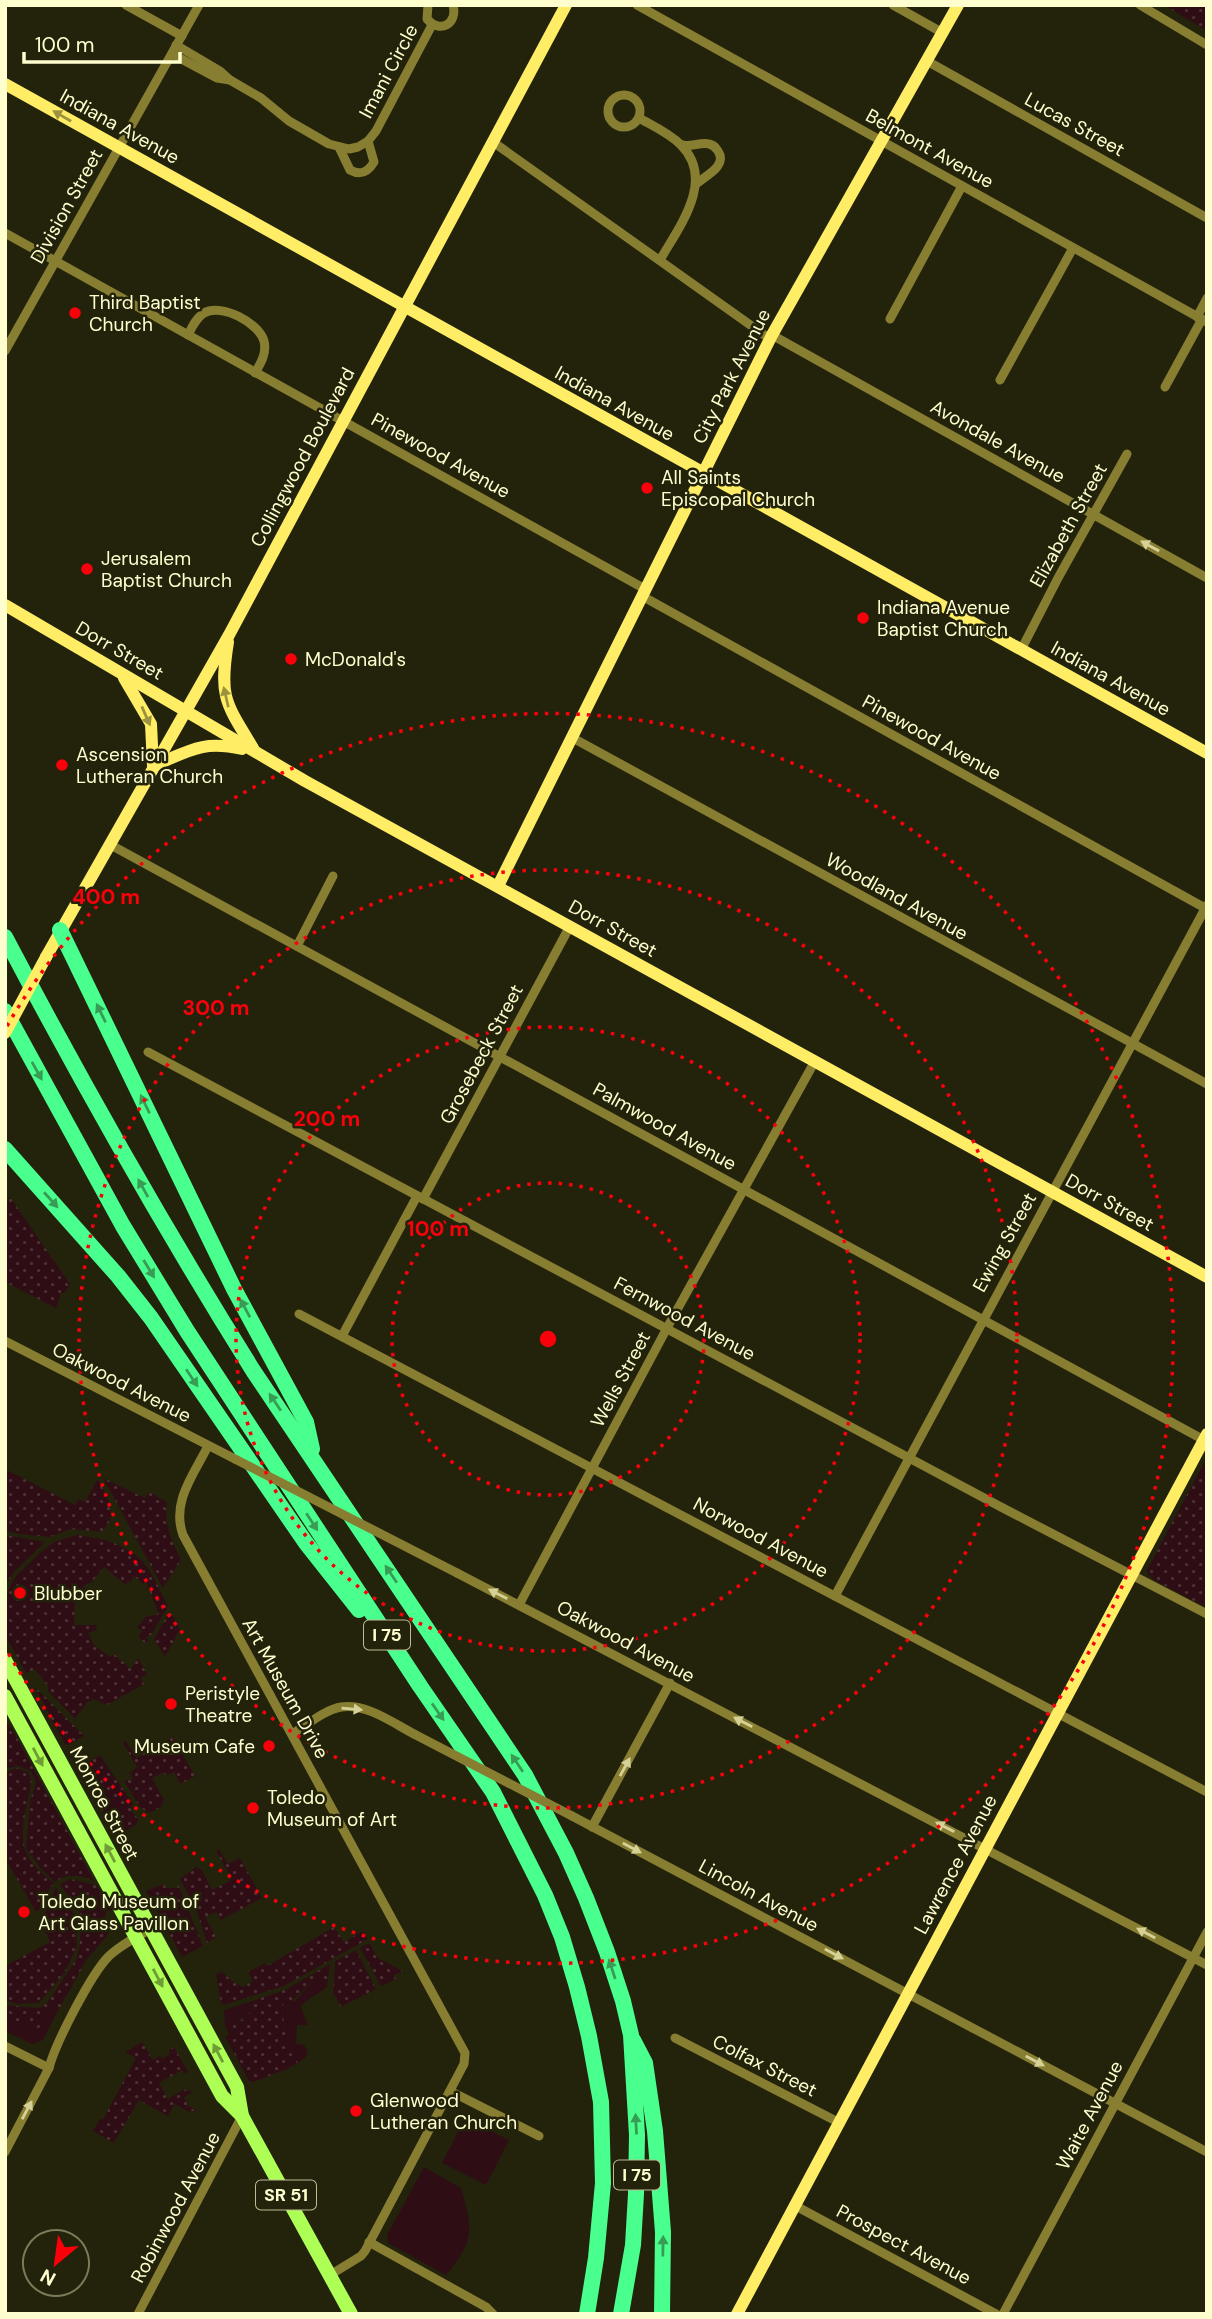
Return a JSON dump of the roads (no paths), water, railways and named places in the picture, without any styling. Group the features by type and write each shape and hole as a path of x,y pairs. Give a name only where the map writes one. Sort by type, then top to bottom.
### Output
{"highway":[{"path":"60,930 234,1289 306,1422 314,1458"},
{"name":"I 75","path":"5,937 177,1246 254,1371 525,1775 566,1853 615,1976 631,2035 637,2135 636,2194 633,2245 621,2314"},
{"name":"I 75","path":"5,1011 122,1226 187,1331 420,1686 493,1792 545,1895 562,1937 577,1987 601,2102 603,2183 596,2258 587,2314"},
{"path":"5,1149 118,1276 151,1318 306,1543 420,1686"},
{"path":"5,1164 31,1178"},
{"path":"631,2035 645,2063 655,2131 663,2232 662,2314"}],"main road":[{"name":"Monroe Street","path":"6,1664 237,2087 242,2116"},
{"name":"Monroe Street","path":"5,1696 222,2096 242,2116 351,2314"}],"street":[{"path":"126,5 182,36"},
{"name":"Division Street","path":"5,351 199,5"},
{"name":"Imani Circle","path":"428,5 426,15 432,25 442,27 449,24 455,13 453,5"},
{"name":"Collingwood Boulevard","path":"5,1033 60,930 229,635 566,5"},
{"name":"Belmont Avenue","path":"637,5 1202,319"},
{"path":"893,5 943,33"},
{"name":"City Park Avenue","path":"498,886 771,337 958,5"},
{"path":"1140,5 1207,45"},
{"name":"Imani Circle","path":"339,148 349,149 368,141 432,25"},
{"path":"174,49 217,78 230,80 304,130 339,148 350,170 367,172 374,162 368,141"},
{"name":"Lucas Street","path":"927,61 1207,218"},
{"name":"Indiana Avenue","path":"5,84 1207,753"},
{"path":"639,118 681,145 692,147 708,143 715,147 720,155 719,163 696,184"},
{"name":"Avondale Avenue","path":"493,142 771,337 1207,578"},
{"path":"660,260 687,212 696,184 693,165 681,145"},
{"path":"890,319 962,186"},
{"name":"Pinewood Avenue","path":"5,233 1206,906"},
{"path":"1000,380 1073,248"},
{"path":"1165,387 1202,319 1207,299"},
{"path":"188,335 199,317 210,310 229,313 253,326 265,345 256,373"},
{"name":"Elizabeth Street","path":"1021,650 1127,454"},
{"name":"Dorr Street","path":"5,605 255,752 1207,1277"},
{"path":"229,635 224,667 227,706 255,752"},
{"path":"120,672 132,688 151,724 153,765 202,746 226,745 255,752"},
{"name":"Woodland Avenue","path":"571,737 1207,1084"},
{"name":"Palmwood Avenue","path":"109,844 982,1319 1205,1437"},
{"path":"297,946 333,876"},
{"name":"Ewing Street","path":"835,1596 1206,906"},
{"name":"Grosebeck Street","path":"342,1336 570,926"},
{"name":"Fernwood Avenue","path":"149,1052 908,1458 1207,1614"},
{"name":"Wells Street","path":"519,1605 667,1328 815,1061"},
{"name":"Norwood Avenue","path":"299,1314 1207,1792"},
{"name":"Oakwood Avenue","path":"5,1341 519,1605 1207,1965"},
{"name":"Oakwood Avenue","path":"5,1351 27,1353"},
{"name":"Lawrence Avenue","path":"734,2313 1205,1437"},
{"name":"Art Museum Drive","path":"208,1446 181,1499 179,1524 183,1535 466,2053 464,2064 450,2091"},
{"path":"592,1827 670,1684"},
{"name":"Lincoln Avenue","path":"292,1734 332,1710 348,1707 366,1710 1207,2152"},
{"path":"5,2152 99,1967 116,1951 151,1929"},
{"name":"Waite Avenue","path":"1003,2314 1207,1932"},
{"name":"Colfax Street","path":"675,2038 838,2122"},
{"path":"5,2046 49,2068"},
{"path":"330,2275 361,2256 450,2091 539,2136"},
{"name":"Robinwood Avenue","path":"138,2314 242,2116"},
{"name":"Prospect Avenue","path":"794,2205 996,2314"},
{"path":"369,2242 486,2307 493,2314"}],"place":[{"name":"Third Baptist Church","path":"75,313"},
{"name":"All Saints Episcopal Church","path":"647,488"},
{"name":"Jerusalem Baptist Church","path":"87,569"},
{"name":"Indiana Avenue Baptist Church","path":"863,618"},
{"name":"McDonald's","path":"291,659"},
{"name":"Ascension Lutheran Church","path":"62,765"},
{"name":"Blubber","path":"20,1593"},
{"name":"Peristyle Theatre","path":"171,1704"},
{"name":"Museum Cafe","path":"269,1746"},
{"name":"Toledo Museum of Art","path":"253,1808"},
{"name":"Toledo Museum of Art Glass Pavillon","path":"24,1912"},
{"name":"Glenwood Lutheran Church","path":"356,2111"}]}
